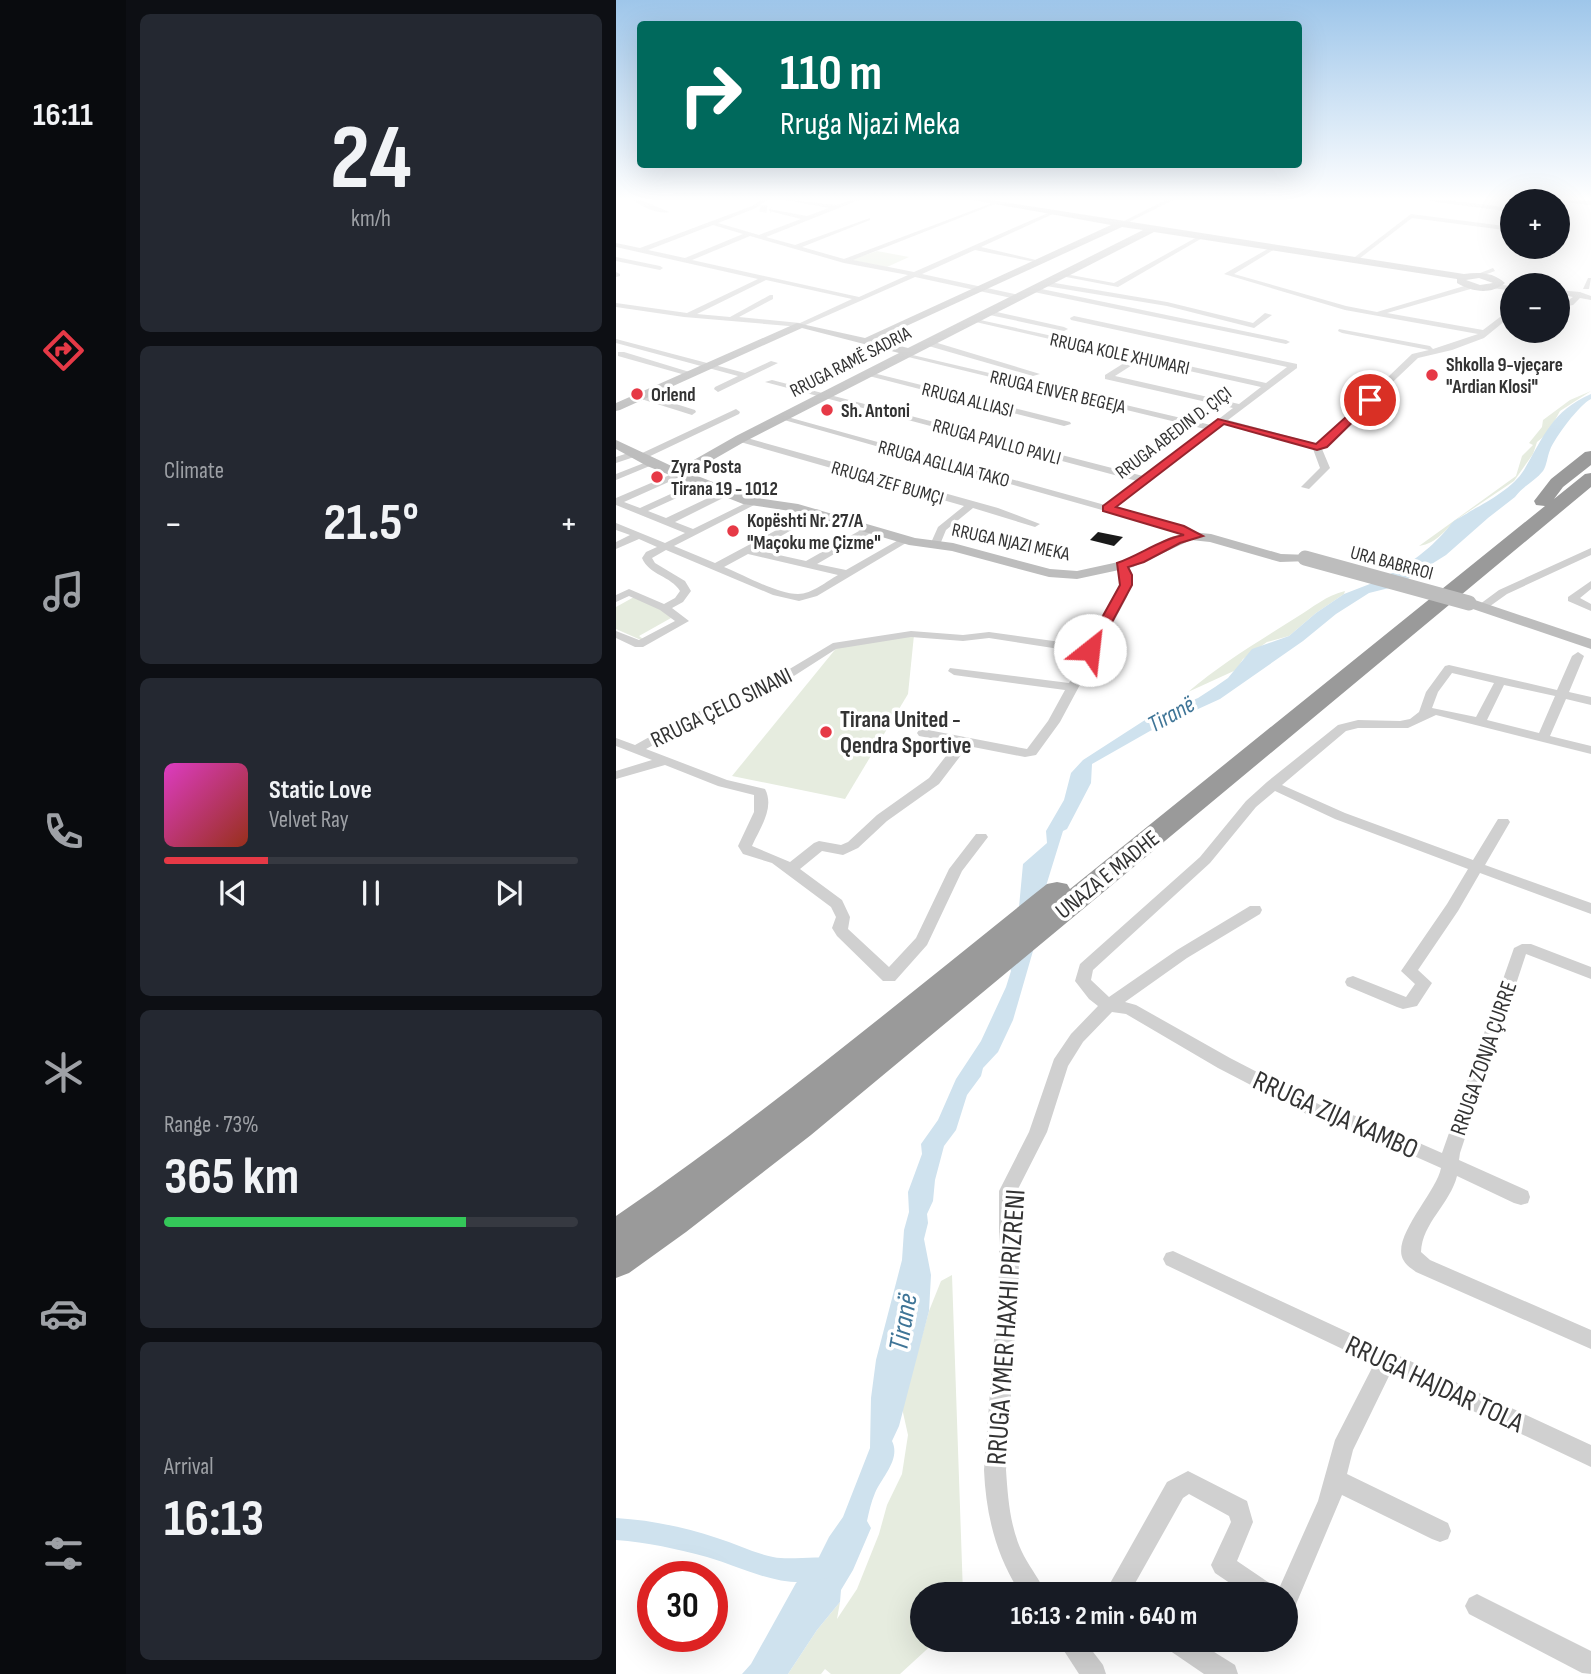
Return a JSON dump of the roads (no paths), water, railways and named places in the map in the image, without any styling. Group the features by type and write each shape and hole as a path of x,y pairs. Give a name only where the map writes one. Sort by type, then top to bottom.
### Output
{"highway":[{"path":"1552,503 1558,483 1591,456"},
{"path":"1552,503 1591,463"},
{"name":"UNAZA E MADHE","path":"620,1253 799,1126 985,962 1552,503 1591,478"},
{"path":"1552,503 1591,485"}],"main road":[{"name":"RRUGA ABEDIN D. ÇIÇI","path":"1197,536 1280,558 1305,558"}],"street":[{"path":"757,276 860,299"},
{"path":"616,407 911,276"},
{"path":"919,276 1016,297"},
{"path":"866,341 1006,276"},
{"name":"RRUGA RAMË SADRIA","path":"679,474 740,439 1058,276"},
{"path":"1066,276 1115,285 1131,276"},
{"path":"1235,276 1333,305 1486,333"},
{"path":"1446,276 1503,285 1491,276"},
{"path":"1375,312 1478,276"},
{"path":"689,315 765,278"},
{"path":"1044,283 1167,304 1254,326 1268,316"},
{"path":"1032,289 1286,342"},
{"path":"1583,290 1591,299"},
{"path":"731,319 770,297"},
{"path":"616,305 801,325 907,353"},
{"path":"988,312 1064,329"},
{"name":"RRUGA ABEDIN D. ÇIÇI","path":"1074,317 1086,322 1294,366 1107,508"},
{"name":"RRUGA KOLE XHUMARI","path":"971,320 1269,386"},
{"path":"1222,421 1317,447 1323,445 1415,356 1441,350 1486,333 1500,321"},
{"path":"1342,331 1441,350"},
{"path":"616,341 746,376"},
{"path":"928,343 1036,374"},
{"name":"RRUGA ENVER BEGEJA","path":"907,353 1213,428"},
{"path":"621,354 692,374"},
{"path":"1139,357 1108,376 1241,407"},
{"path":"718,389 774,363"},
{"name":"RRUGA ALLIASI","path":"868,373 1068,424"},
{"name":"RRUGA PAVLLO PAVLI","path":"768,382 1145,480"},
{"path":"641,396 692,412"},
{"path":"618,477 642,458 736,412"},
{"name":"RRUGA AGLLAIA TAKO","path":"781,418 1107,508"},
{"name":"RRUGA ZEF BUMÇI","path":"740,439 994,510 1035,524"},
{"name":"RRUGA NJAZI MEKA","path":"616,444 679,474 755,502 816,512 906,540 1059,575 1077,575 1121,565 1140,559 1176,540 1197,536"},
{"path":"1306,487 1325,468 1317,447"},
{"path":"616,460 642,458"},
{"path":"616,502 679,474"},
{"path":"618,477 652,486"},
{"path":"641,512 702,483"},
{"path":"667,522 728,492"},
{"path":"616,502 692,532"},
{"path":"664,608 679,600 686,591 681,583 647,562 650,554 755,502"},
{"name":"RRUGA NJAZI MEKA","path":"935,545 942,529 971,505"},
{"name":"RRUGA ABEDIN D. ÇIÇI","path":"1107,508 1197,536"},
{"path":"715,568 816,512"},
{"path":"616,526 784,595 806,597 906,540"},
{"path":"807,565 870,528"},
{"path":"616,547 639,536"},
{"path":"747,551 849,574"},
{"path":"1476,605 1591,551"},
{"name":"URA BABRROI","path":"1305,558 1476,605"},
{"path":"923,733 1031,752 1054,722 1126,585 1126,575 1121,565"},
{"path":"1591,584 1572,599 1591,608"},
{"path":"616,599 629,592 664,608 683,621 639,645 616,634"},
{"path":"1476,605 1504,617 1591,644"},
{"name":"RRUGA ÇELO SINANI","path":"637,750 690,720 765,689 825,649 837,645 911,634 963,638 989,635 1090,650"},
{"path":"1543,738 1578,656"},
{"path":"1255,910 1182,954 1109,1005 1095,995 1083,981 1086,968 1205,860 1242,812 1272,785 1346,726 1413,723 1425,711 1432,692 1449,669 1591,701"},
{"path":"954,671 1073,687"},
{"path":"1480,722 1501,680"},
{"path":"1425,711 1447,712 1591,750"},
{"path":"791,869 819,846 843,850 853,845 882,818 934,781 965,741"},
{"path":"616,742 709,778 763,795 762,808 745,846 748,851 777,860 836,904 843,917 839,928 888,977 922,941 956,869 981,837"},
{"path":"616,775 665,761"},
{"path":"1272,785 1311,804 1591,909"},
{"path":"1353,982 1403,1003 1411,1002 1424,983 1409,971 1503,822"},
{"name":"RRUGA ZONJA ÇURRE","path":"1521,1197 1450,1164 1451,1153 1519,952 1522,949 1531,949 1591,973"},
{"name":"RRUGA ZIJA KAMBO","path":"1109,1005 1130,1009 1224,1063 1324,1115 1354,1122 1450,1164"},
{"name":"RRUGA YMER HAXHI PRIZRENI","path":"1027,1582 1009,1552 1000,1526 996,1497 1009,1274 1008,1191 1038,1132 1067,1051 1109,1005"},
{"path":"1450,1164 1441,1195 1416,1232 1411,1256 1423,1266 1591,1340"},
{"name":"RRUGA HAJDAR TOLA","path":"1174,1259 1591,1457"},
{"path":"1294,1582 1329,1502 1343,1448 1386,1361"},
{"path":"1334,1479 1440,1531"},
{"path":"1123,1582 1175,1490 1188,1482 1235,1506 1242,1513 1242,1522 1223,1565 1248,1582"},
{"path":"1477,1606 1591,1664"},
{"path":"1083,1652 1094,1674"},
{"path":"1192,1652 1226,1674"}],"water":[{"path":"1591,394 1591,399 1557,437 1543,471 1515,497 1446,555 1403,582 1386,576 1423,553 1455,521 1507,489 1524,470 1550,426 1567,408"},
{"name":"Tiranë","path":"1375,582 1393,587 1369,593 1336,614 1303,641 1220,699 1150,731 1092,764 1091,783 1067,829 1063,831 1046,886 1035,944 1013,1020 998,1052 983,1068 981,1076 967,1095 956,1130 944,1146 935,1180 933,1201 927,1214 924,1239 931,1275 929,1311 899,1426 892,1441 894,1454 890,1468 870,1507 867,1521 871,1528 841,1590 840,1602 817,1630 788,1674 742,1674 751,1664 796,1583 814,1567 843,1517 870,1448 871,1398 876,1360 902,1260 904,1230 909,1212 908,1192 922,1154 921,1144 938,1120 956,1079 981,1041 1006,987 1011,971 1003,946 1019,907 1023,864 1047,843 1046,831 1064,800 1071,773 1083,760 1145,720 1198,698 1215,687 1228,678 1252,649 1289,636 1344,594"}],"waterway":[{"path":"616,1529 641,1531 688,1541 775,1569 796,1571 824,1568"}],"place":[{"name":"Shkolla 9-vjeçare \"Ardian Klosi\"","path":"1432,375"},
{"name":"Orlend","path":"637,394"},
{"name":"Sh. Antoni","path":"827,410"},
{"name":"Zyra Posta Tirana 19 - 1012","path":"657,477"},
{"name":"Kopështi Nr. 27/A \"Maçoku me Çizme\"","path":"733,531"},
{"name":"Tirana United - Qendra Sportive","path":"826,732"}]}
